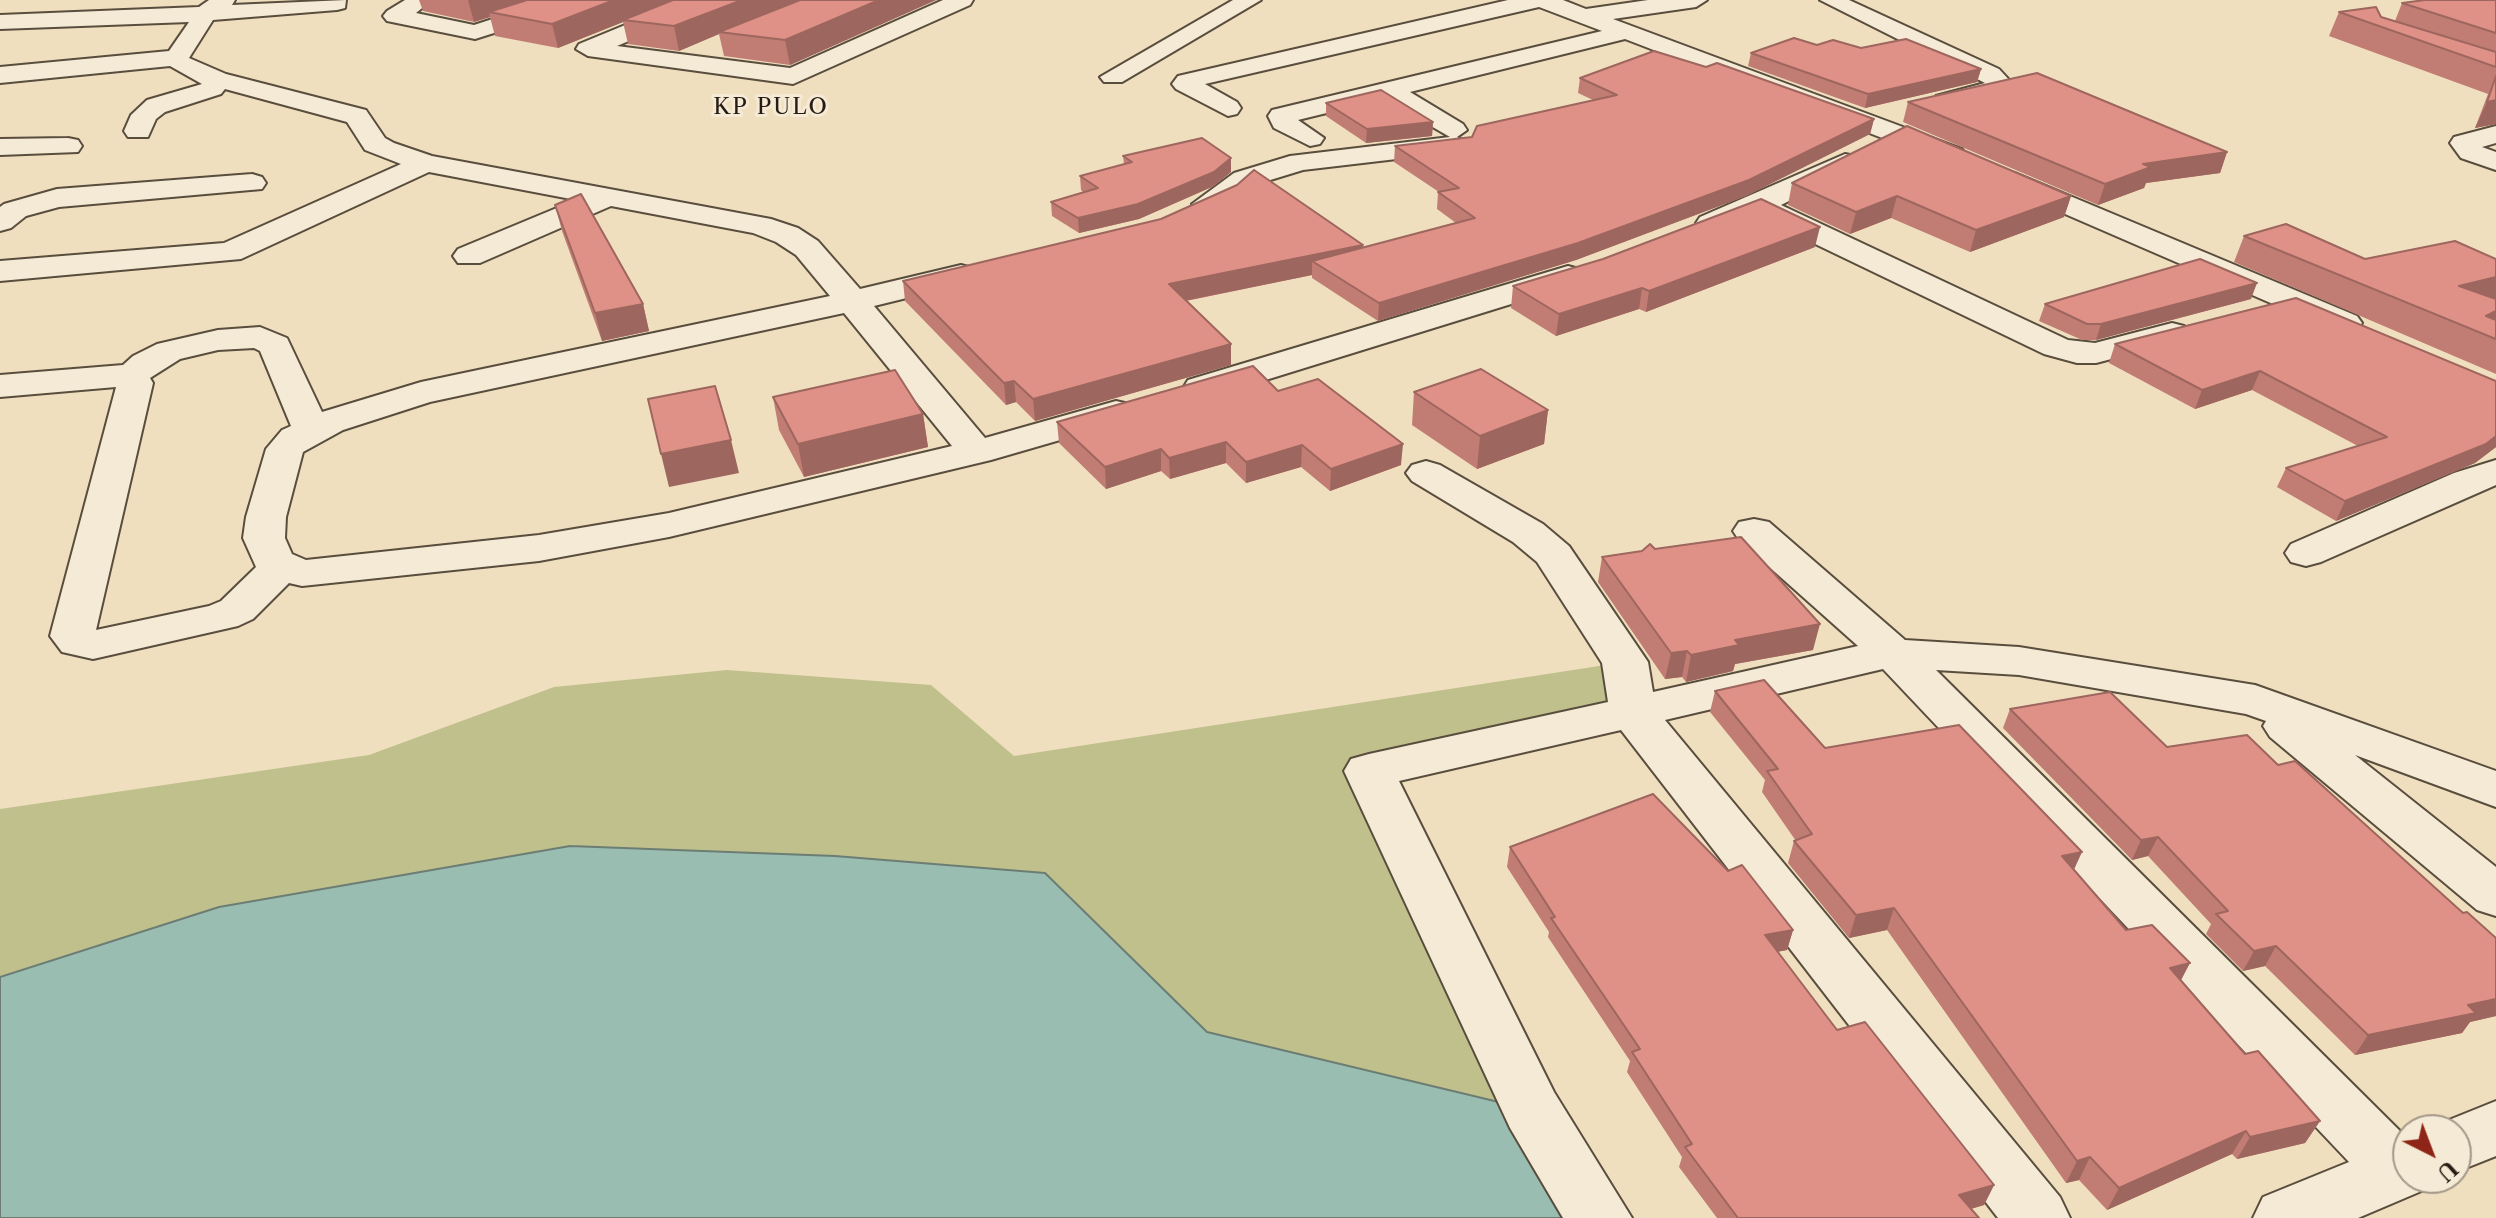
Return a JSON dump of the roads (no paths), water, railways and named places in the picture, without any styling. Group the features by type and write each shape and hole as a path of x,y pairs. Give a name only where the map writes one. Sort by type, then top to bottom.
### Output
{"street":[{"path":"0,13 16,0"},
{"path":"421,0 395,16 480,32 574,0"},
{"path":"706,0 588,49 781,76 799,74 962,0"},
{"path":"1113,77 1250,0"},
{"path":"1228,108 1185,84 1187,81 1540,0 1622,33 1865,119 1910,117 1981,167 2364,332"},
{"path":"1581,16 1696,0"},
{"path":"1831,0 1990,74 1998,80 1998,87"},
{"path":"0,22 214,7 337,3"},
{"path":"0,75 177,58 214,7"},
{"path":"1310,138 1283,122 1282,115 1622,33"},
{"path":"677,63 719,46"},
{"path":"177,58 185,66 217,79 354,114 375,144 426,163 760,225 787,235 807,248 977,452"},
{"path":"138,131 144,115 156,106 212,89 217,79"},
{"path":"1687,232 1758,205 1910,117 1998,87 2026,83"},
{"path":"1188,212 1226,195 1244,179 1300,162 1456,137 1385,88"},
{"path":"2496,134 2464,143 2467,150 2496,162"},
{"path":"0,147 68,146"},
{"path":"0,271 230,252 426,163"},
{"path":"0,222 15,210 57,198 252,183"},
{"path":"469,256 609,196"},
{"path":"1758,205 2041,340 2077,353 2096,353 2295,301"},
{"path":"986,269 852,301 421,393 311,430 285,449 266,517 264,538 269,556 280,567 302,573 539,548 669,525 977,452 1602,265"},
{"path":"130,378 145,363 169,351 218,340 260,337 275,345 311,430"},
{"path":"0,386 120,375 135,383 74,639 93,645 222,617 237,610 280,567"},
{"path":"2306,553 2468,481 2496,472"},
{"path":"1426,473 1528,533 1554,555 1582,602 1625,662 1633,713 2037,1218"},
{"path":"1754,531 1893,653 2392,1158"},
{"path":"1599,1218 1532,1110 1369,771 1893,653 2019,661 2255,700 2496,790"},
{"path":"2255,700 2496,896"},
{"path":"2472,1138 2496,1128"},
{"path":"2286,1218 2392,1174"}],"water":[{"path":"570,846 835,856 1045,873 1207,1032 1532,1110 1599,1218 0,1218 0,977 219,907"}],"district":[{"name":"KP PULO","path":"771,108"}]}
